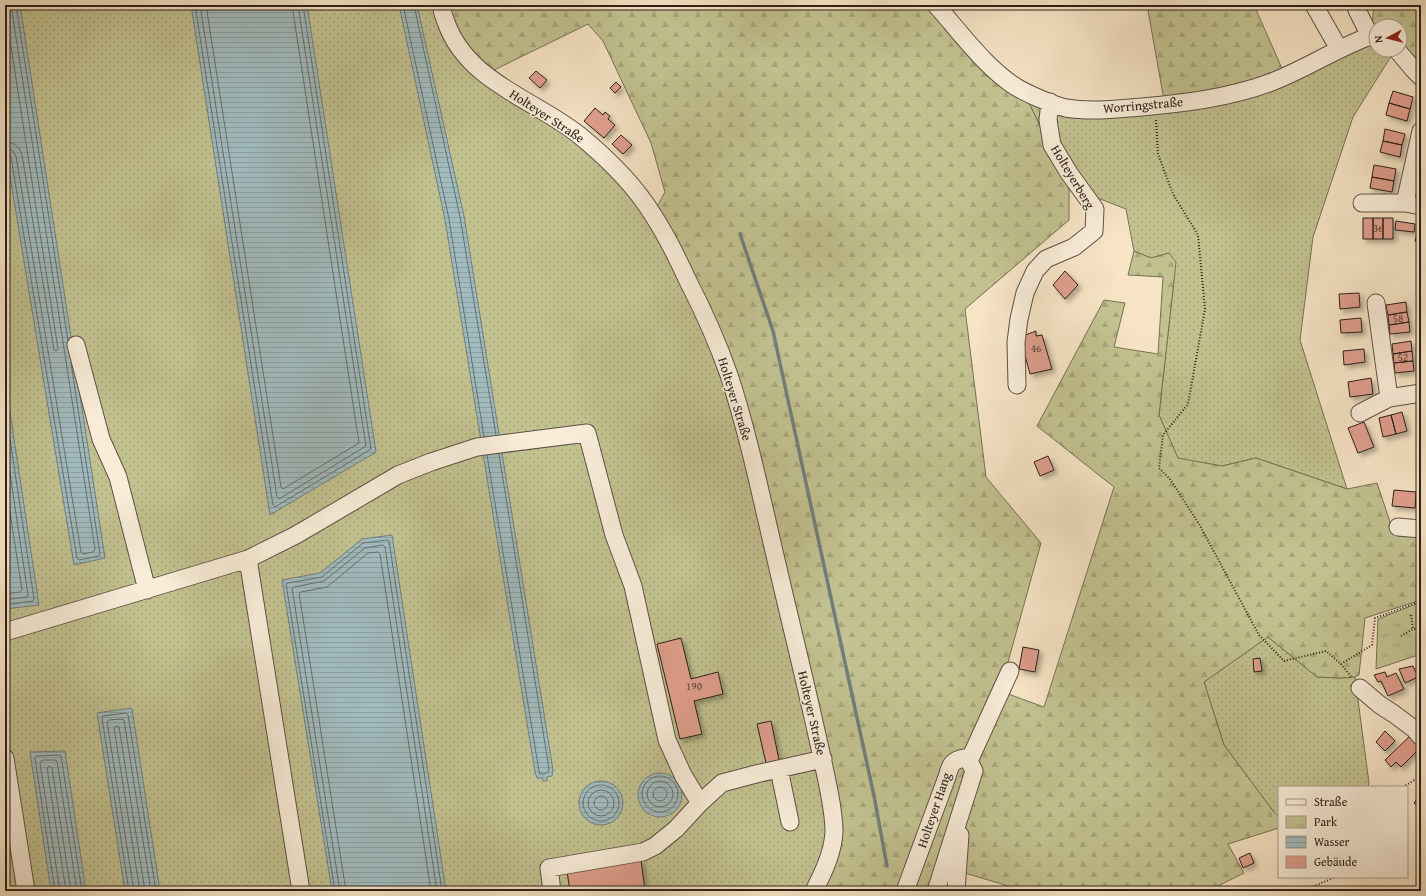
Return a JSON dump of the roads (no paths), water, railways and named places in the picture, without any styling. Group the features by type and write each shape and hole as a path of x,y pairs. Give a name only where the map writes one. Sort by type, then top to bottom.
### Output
{"street":[{"name":"Holteyer Straße","path":"441,5 449,32 468,58 487,76 502,87 577,134 605,158 634,190 652,214 678,259 706,316 729,377 755,470 823,759 833,812 834,832 832,846 825,869 814,891"},
{"name":"Worringstraße","path":"936,5 992,68 1017,87 1050,102 1065,107 1083,110 1125,108 1215,98 1244,91 1288,75 1339,49 1368,40"},
{"path":"1314,5 1339,49"},
{"path":"1355,5 1368,29"},
{"path":"1404,58 1421,77"},
{"name":"Holteyerberg","path":"1017,385 1016,342 1018,319 1024,293 1035,271 1046,259 1074,247 1094,231 1095,209 1069,173 1052,145 1048,120 1050,102"},
{"path":"1362,203 1413,205 1421,131"},
{"path":"1376,303 1389,398"},
{"path":"76,345 101,439 118,477 147,590"},
{"path":"1360,413 1389,398 1421,393"},
{"path":"5,632 248,559 296,535 398,475 431,462 477,447 587,433 614,535 633,586 667,740 683,775 700,804"},
{"path":"1398,527 1421,529"},
{"path":"248,559 301,891"},
{"path":"969,761 1010,671"},
{"path":"1360,688 1421,736"},
{"path":"5,758 26,891"},
{"name":"Holteyer Hang","path":"905,891 947,777 949,766 957,759 965,758 969,761 974,771 936,891"},
{"path":"552,891 549,868 643,852 655,846 676,829 722,783 823,759"},
{"path":"779,769 790,822"},
{"path":"956,891 963,805"}],"water":[{"path":"5,5 20,5 105,558 74,565 5,146"},
{"path":"191,5 307,5 376,452 270,515"},
{"path":"399,5 417,5 464,216 553,770 552,776 547,777 547,781 543,781 542,778 537,778 535,772 445,220"},
{"path":"5,379 39,605 5,609"},
{"path":"392,535 446,891 332,891 282,580 320,573 362,539"},
{"path":"131,708 160,891 125,891 97,713"},
{"path":"65,751 86,891 51,891 30,752"},
{"path":"656,773 664,773 669,774 676,779 681,786 681,804 676,811 669,816 656,817 648,814 641,807 638,799 638,791 641,783 648,776"},
{"path":"597,781 605,781 610,782 617,787 622,794 622,812 617,819 610,824 597,825 589,822 582,815 579,807 579,799 582,791 589,784"}],"waterway":[{"path":"740,234 773,331 874,796 887,866"}]}
